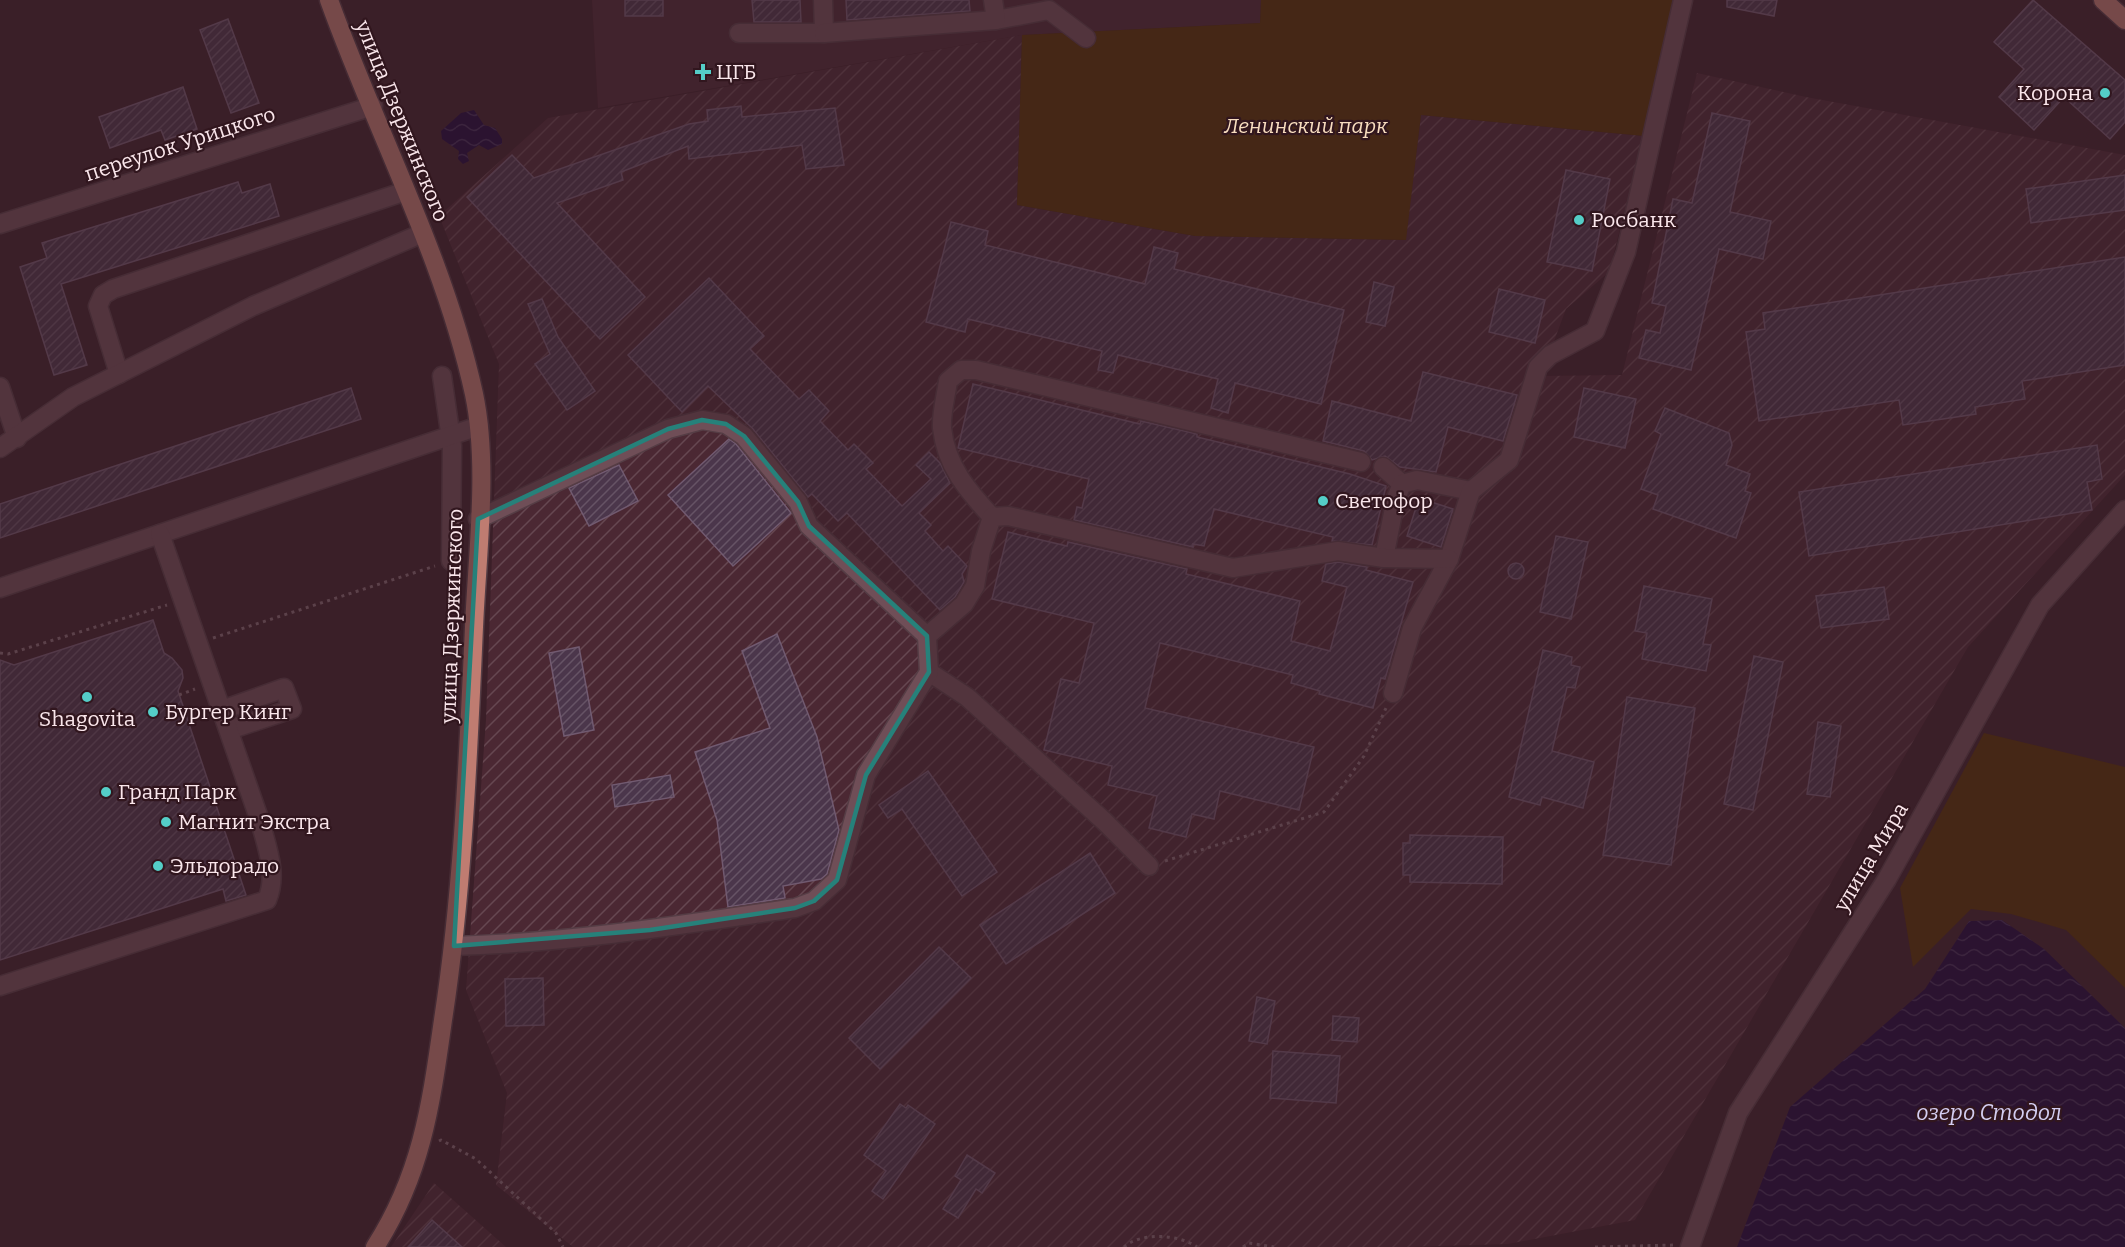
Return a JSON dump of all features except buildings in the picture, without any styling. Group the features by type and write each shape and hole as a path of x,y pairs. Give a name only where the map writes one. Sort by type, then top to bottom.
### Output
{"main road":[{"name":"улица Дзержинского","path":"329,0 423,233 464,355 479,426 478,519 468,758 454,946 430,1109 419,1153 407,1191 375,1247"},
{"path":"2103,0 2125,20"}],"street":[{"path":"823,0 824,33"},
{"path":"993,0 996,20"},
{"path":"1393,693 1412,628 1449,559 1471,491 1509,460 1538,367 1550,355 1594,331 1626,252 1683,0"},
{"path":"739,33 824,33 996,20 1049,10 1086,38"},
{"name":"переулок Урицкого","path":"0,224 373,106"},
{"path":"119,374 98,306 103,295 112,289 406,191"},
{"path":"0,448 74,397 119,374 253,306 423,233"},
{"path":"992,517 962,485 948,453 942,428 948,381 961,370 976,370 1361,462"},
{"path":"442,376 451,436 451,561"},
{"path":"0,387 17,438"},
{"path":"454,946 554,940 650,930 795,908 814,901 837,880 866,775 929,672 927,636 809,526 798,502 744,436 726,424 702,420 668,429 478,519"},
{"path":"0,588 479,426"},
{"path":"1383,467 1402,484"},
{"path":"1402,484 1417,480 1471,491"},
{"path":"1384,558 1396,498 1402,484"},
{"name":"улица Мира","path":"1691,1246 1738,1113 1887,879 2040,605 2125,510"},
{"path":"992,517 1008,516 1233,568 1338,551 1384,558 1449,559"},
{"path":"927,636 964,604 975,586 981,551 992,517"},
{"path":"0,986 267,900 273,886 272,869 260,821 160,534"},
{"path":"929,672 968,696 1104,821 1149,867"},
{"path":"222,710 284,688 292,709 229,730"}],"path":[{"path":"199,643 451,561"},
{"path":"0,653 8,654 171,603"},
{"path":"179,695 200,687"},
{"path":"1149,867 1261,829 1324,812 1364,756 1393,693"},
{"path":"419,1153 441,1140 476,1159 556,1233 563,1247"},
{"path":"1124,1247 1158,1236 1189,1241 1197,1247"},
{"path":"1243,1247 1249,1243 1274,1247"},
{"path":"1595,1247 1691,1246"}],"highlighted area":[{"path":"702,420 726,424 744,436 798,502 809,526 927,636 929,672 866,775 837,880 814,901 795,908 650,930 454,946 478,519 668,429"}],"shaded area":[{"name":"ЦГБ","path":"592,0 1261,0 1260,23 1022,35 598,108"},
{"path":"1022,35 1017,205 1195,236 1405,240 1421,115 1644,136 1609,272 1566,309 1541,376 1622,375 1697,73 1806,97 2125,155 2125,475 1968,647 1635,1220 1508,1244 1406,1247 573,1247 496,1185 507,1093 466,990 486,720 499,364 439,216 548,118"},
{"path":"434,1183 506,1247 391,1247"}],"green space":[{"name":"Ленинский парк","path":"1261,0 1673,0 1644,136 1421,115 1406,240 1195,236 1017,205 1022,35 1260,23"},
{"path":"1984,733 2125,767 2125,988 2066,930 2011,914 1971,909 1913,967 1900,888"}],"water":[{"path":"474,110 484,125 495,128 502,139 502,144 488,150 479,145 467,153 469,161 463,164 458,159 459,151 442,139 441,131 461,113"},
{"name":"озеро Стодол","path":"2002,920 2044,949 2125,1028 2125,1247 1737,1247 1790,1107 1925,989 1969,921"}],"place":[{"name":"ЦГБ","path":"703,72"},
{"name":"Корона","path":"2105,93"},
{"name":"Росбанк","path":"1579,220"},
{"name":"Светофор","path":"1323,501"},
{"name":"Shagovita","path":"87,697"},
{"name":"Бургер Кинг","path":"153,712"},
{"name":"Гранд Парк","path":"106,792"},
{"name":"Магнит Экстра","path":"166,822"},
{"name":"Эльдорадо","path":"158,866"}]}
